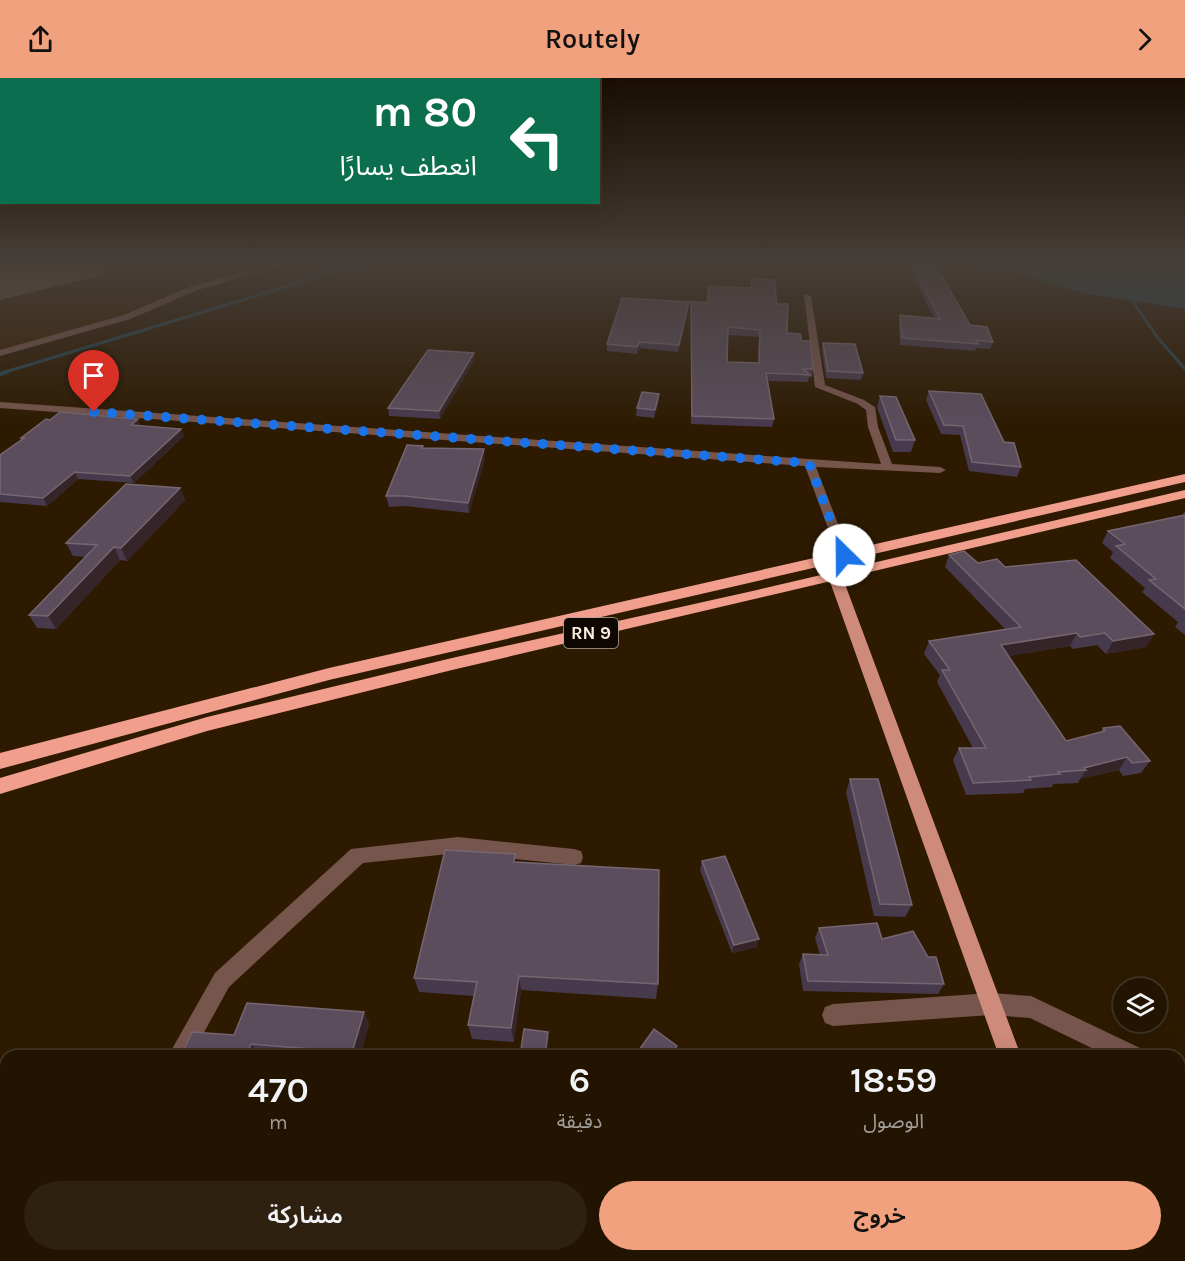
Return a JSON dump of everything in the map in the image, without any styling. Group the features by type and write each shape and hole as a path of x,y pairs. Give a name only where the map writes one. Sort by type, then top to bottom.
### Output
{"highway":[{"name":"RN 9","path":"0,761 329,674 1185,478"},
{"name":"RN 9","path":"0,786 207,724 452,664 1185,494"}],"main road":[{"path":"838,557 836,576 1008,1050"}],"street":[{"path":"0,353 123,318"},
{"path":"810,318 820,387 861,402 871,409 873,428 887,466"},
{"path":"0,405 809,463 940,470"},
{"path":"809,463 838,557"},
{"path":"182,1050 222,980 358,855 458,845 574,857"},
{"path":"833,1015 991,1004 1031,1007 1120,1050"}],"shaded area":[{"path":"0,318 130,318 0,355"}],"building":[{"path":"615,318 685,318 679,345 640,342 637,347 607,344"},
{"path":"691,318 788,318 787,333 800,334 802,341 810,341 813,369 803,369 810,375 766,373 774,419 692,416","holes":["728,327 760,330 759,363 727,362"]},
{"path":"900,318 966,318 970,325 987,327 993,342 976,340 978,344 902,338"},
{"path":"823,343 855,344 863,373 828,371"},
{"path":"428,350 474,353 439,411 388,408"},
{"path":"929,391 981,394 1004,442 1014,443 1021,467 972,462 963,426 944,425"},
{"path":"642,392 659,394 655,410 637,408"},
{"path":"880,396 896,397 915,440 896,440"},
{"path":"60,412 138,419 131,425 181,429 130,476 75,472 43,498 0,494 0,455 46,419 50,420"},
{"path":"407,445 423,446 422,448 484,449 468,503 386,496"},
{"path":"126,484 180,488 121,548 114,547 48,616 29,615 97,545 66,543"},
{"path":"1185,515 1185,609 1149,580 1156,579 1116,546 1125,544 1108,531"},
{"path":"964,551 978,563 997,559 1005,567 1076,560 1154,634 1113,641 1105,633 1080,637 1077,633 1001,645 1066,741 1105,731 1103,728 1120,726 1150,761 1132,763 1127,757 1084,768 1086,770 1029,777 1031,780 973,783 959,748 986,748 942,670 950,670 929,641 1021,627 949,555"},
{"path":"850,779 878,779 912,905 880,904"},
{"path":"445,850 515,854 514,862 659,870 658,984 519,976 511,1028 468,1025 477,982 414,978"},
{"path":"725,856 759,939 734,945 702,861"},
{"path":"877,923 882,939 913,931 928,957 936,957 944,984 808,981 803,954 828,955 819,928"},
{"path":"247,1003 364,1012 353,1050 321,1050 251,1044 249,1050 184,1050 192,1032 234,1035"},
{"path":"524,1029 548,1032 546,1050 521,1050"},
{"path":"654,1029 677,1046 674,1050 639,1050"}],"waterway":[{"path":"2,373 182,318"},
{"path":"1144,318 1185,369"},
{"path":"0,374 7,372"}],"route":[{"path":"94,412 809,463 844,555"}]}
